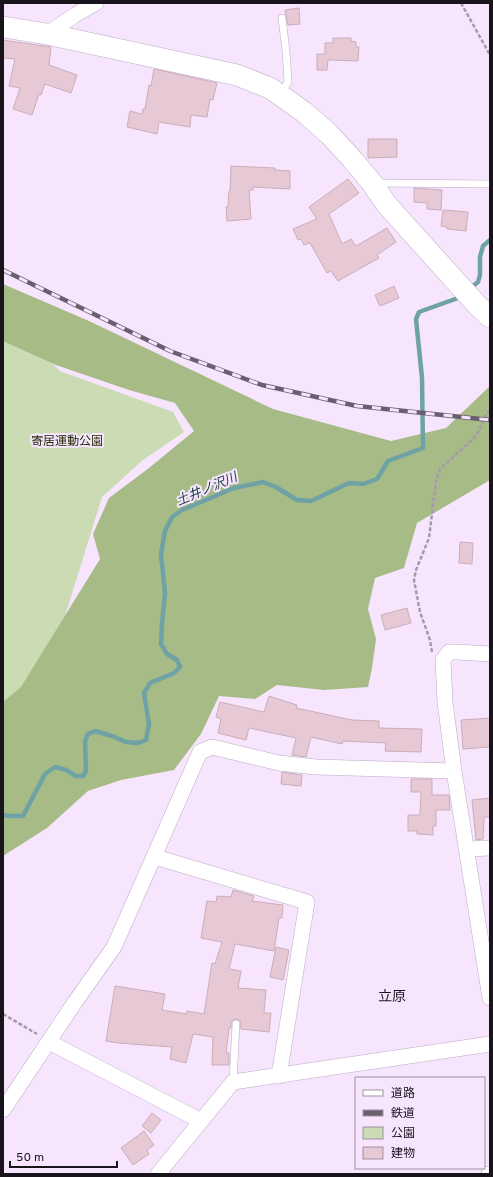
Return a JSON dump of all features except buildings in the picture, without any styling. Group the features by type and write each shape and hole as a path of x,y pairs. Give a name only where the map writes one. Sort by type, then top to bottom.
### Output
{"street":[{"path":"48,34 96,3"},
{"path":"3,27 48,34 237,75 270,88 304,112 329,134 372,183 387,204 484,311"},
{"path":"490,654 449,652 443,660 445,702 454,771 490,998"},
{"path":"3,1110 114,947 200,752 212,747 279,763 316,768 454,771"},
{"path":"467,849 490,848"},
{"path":"154,857 306,902 279,1076"},
{"path":"49,1042 201,1121"},
{"path":"158,1174 233,1082 490,1044"}],"lane":[{"path":"280,95 288,82 282,18"},
{"path":"372,183 490,184"},
{"path":"233,1082 236,1024"}],"path":[{"path":"461,3 490,54"},
{"path":"432,655 430,640 420,612 414,580 416,570 429,538 436,481 440,469 476,436 487,413 490,410"},
{"path":"3,1014 49,1042"}],"green space":[{"path":"3,284 89,321 273,409 391,441 446,428 490,386 490,480 417,523 404,568 375,578 368,609 376,639 368,687 324,690 277,685 255,699 219,696 201,734 174,770 121,780 88,791 47,828 3,856 3,702 21,687 100,559 93,534 109,498 149,468 194,431 175,403 129,390 56,365 3,341"},
{"name":"寄居運動公園","path":"3,329 22,335 60,371 173,412 184,432 143,460 102,497 52,658 3,712"}],"waterway":[{"name":"土井ノ沢川","path":"469,289 478,282 480,275 480,257 483,246 490,240"},
{"name":"土井ノ沢川","path":"3,815 23,816 45,774 55,767 66,770 76,776 83,776 86,771 85,741 88,734 95,731 126,742 138,743 146,740 149,724 144,693 150,683 174,673 180,667 177,660 167,654 161,644 165,593 161,554 165,531 172,517 182,510 234,488 263,482 276,487 297,500 311,501 349,483 363,484 377,479 388,461 423,448 422,378 416,319 419,312 458,298 461,295"}],"railway":[{"path":"3,270 170,351 262,385 357,406 490,420"}],"district":[{"name":"立原","path":"392,997"}]}
